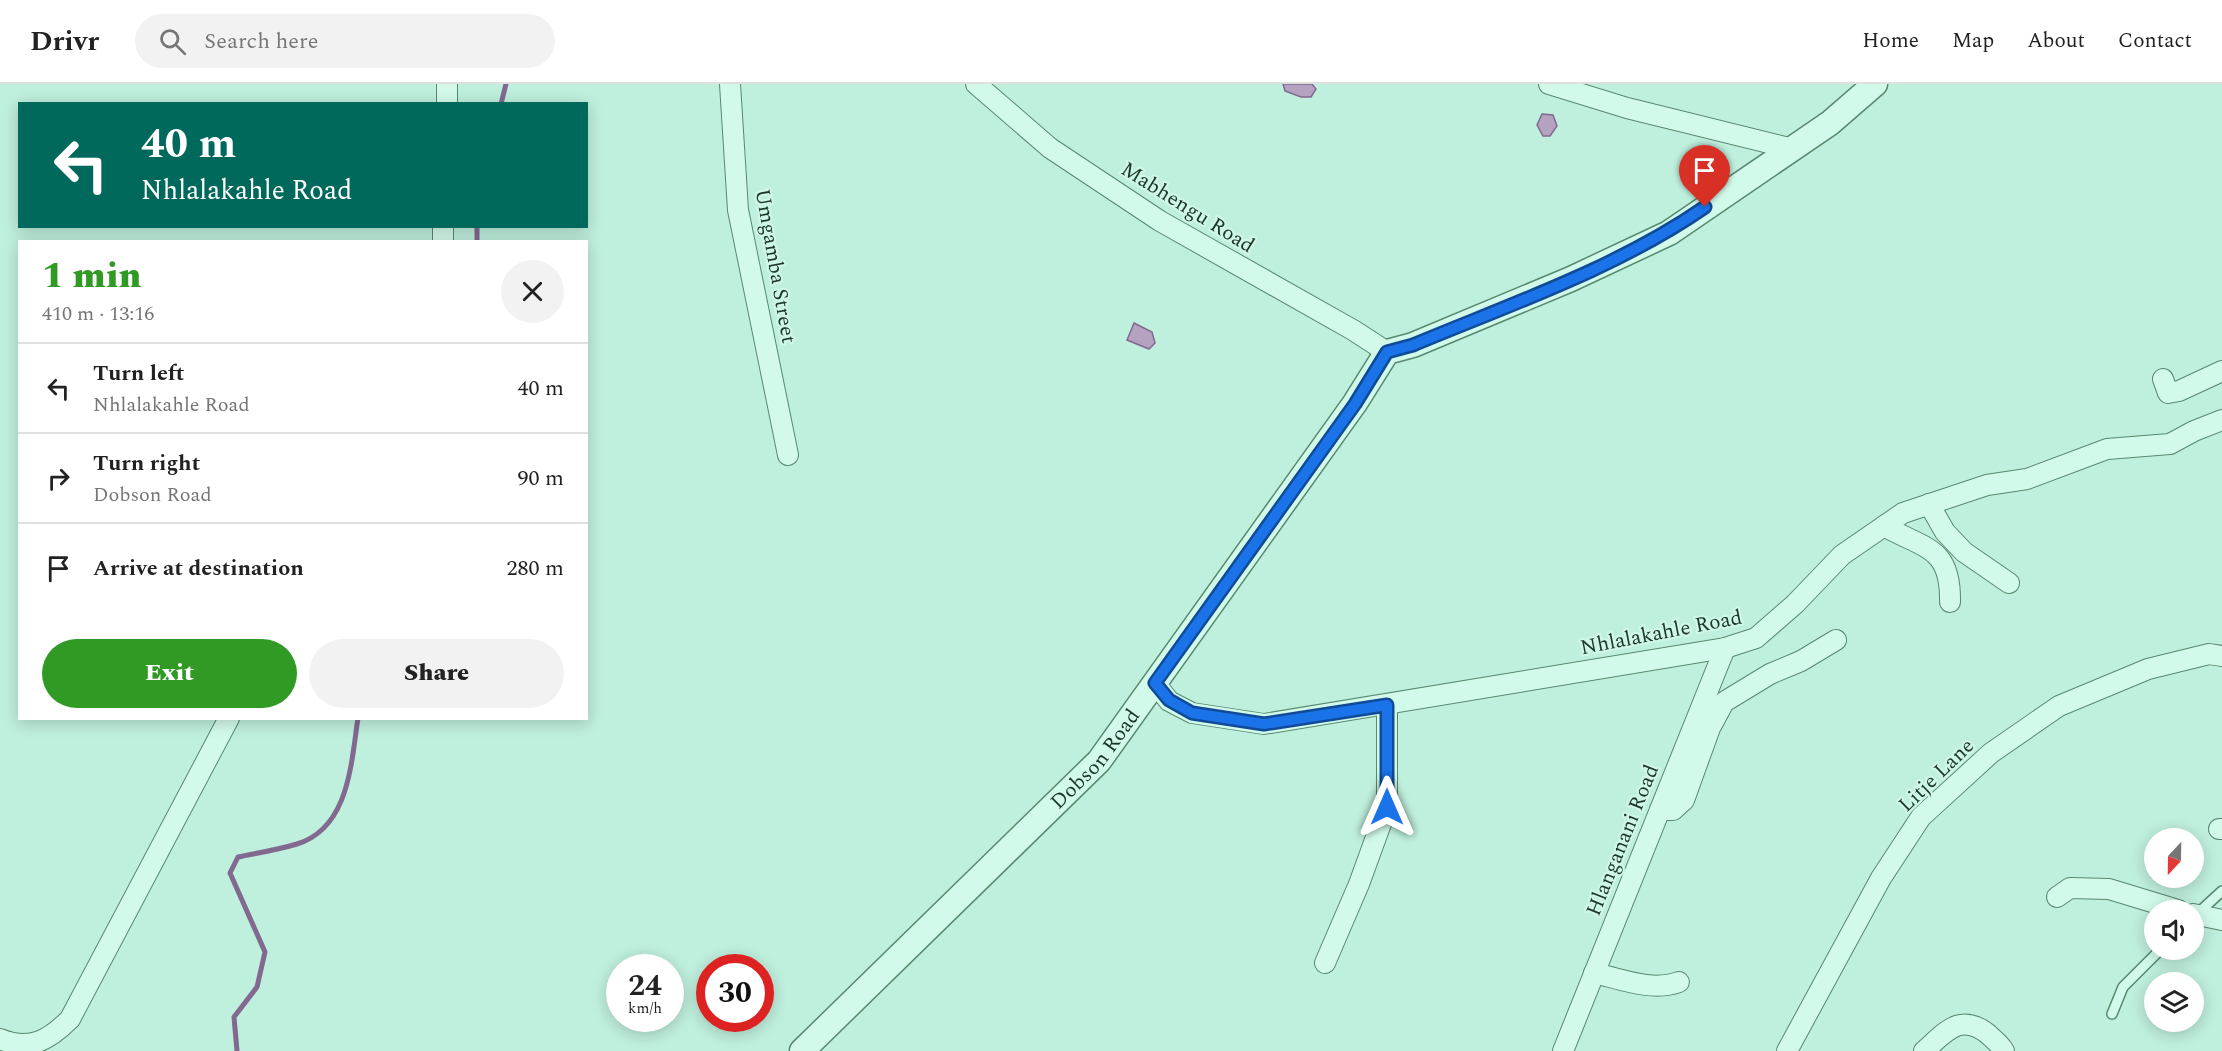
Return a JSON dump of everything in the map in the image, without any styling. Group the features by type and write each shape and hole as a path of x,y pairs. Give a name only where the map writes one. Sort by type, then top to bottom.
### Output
{"street":[{"path":"447,84 447,102"},
{"name":"Umgamba Street","path":"730,84 738,210 788,455"},
{"name":"Mabhengu Road","path":"976,84 1050,148 1160,221 1353,330 1387,352"},
{"path":"1549,84 1627,108 1793,149"},
{"path":"1387,352 1413,345 1571,279 1669,232 1830,123 1875,84"},
{"name":"Dobson Road","path":"802,1051 1099,761 1355,404 1387,352"},
{"path":"2163,379 2168,393 2179,391 2222,371"},
{"name":"Nhlalakahle Road","path":"1155,683 1169,700 1192,713 1264,724 1725,648 1756,638 1795,604 1842,555 1903,513 1987,485 2027,479 2107,449 2170,444 2222,420"},
{"path":"1929,504 1945,532 1964,552 2009,583"},
{"path":"1884,526 1929,548 1944,562 1951,584 1950,602"},
{"path":"1660,810 1673,810 1683,800 1710,728 1724,702 1770,674 1801,661 1836,640"},
{"name":"Hlanganani Road","path":"1563,1051 1725,648"},
{"name":"Litje Lane","path":"1787,1051 1881,878 1922,817 1991,753 2059,706 2148,669 2209,654 2222,656"},
{"path":"1325,963 1359,884 1387,807 1387,705"},
{"path":"0,1039 24,1051 49,1040 70,1019 228,720"},
{"path":"2057,897 2070,888 2109,889 2145,900"},
{"path":"2204,917 2222,920"},
{"path":"1594,973 1647,985 1666,987 1678,982"},
{"path":"1924,1051 1952,1027 1970,1024 1978,1027 2001,1045 2004,1051"}],"lane":[{"path":"2204,904 2222,891"},
{"path":"2112,1014 2123,987 2150,960"}],"shaded area":[{"path":"1283,84 1312,84 1316,89 1311,97 1301,97 1285,91"},
{"path":"1542,114 1553,115 1557,126 1550,136 1543,136 1537,125"},
{"path":"1134,323 1152,332 1155,343 1149,349 1127,340"}],"waterway":[{"path":"502,102 506,84"},
{"path":"477,228 477,240"},
{"path":"237,1051 234,1017 257,987 265,952 230,873 238,857 297,844 314,836 327,824 344,792 353,755 358,720"}],"route":[{"path":"1387,807 1387,705 1264,724 1192,713 1169,700 1155,683 1355,404 1387,352 1413,345 1571,279 1669,232 1705,207"}]}
